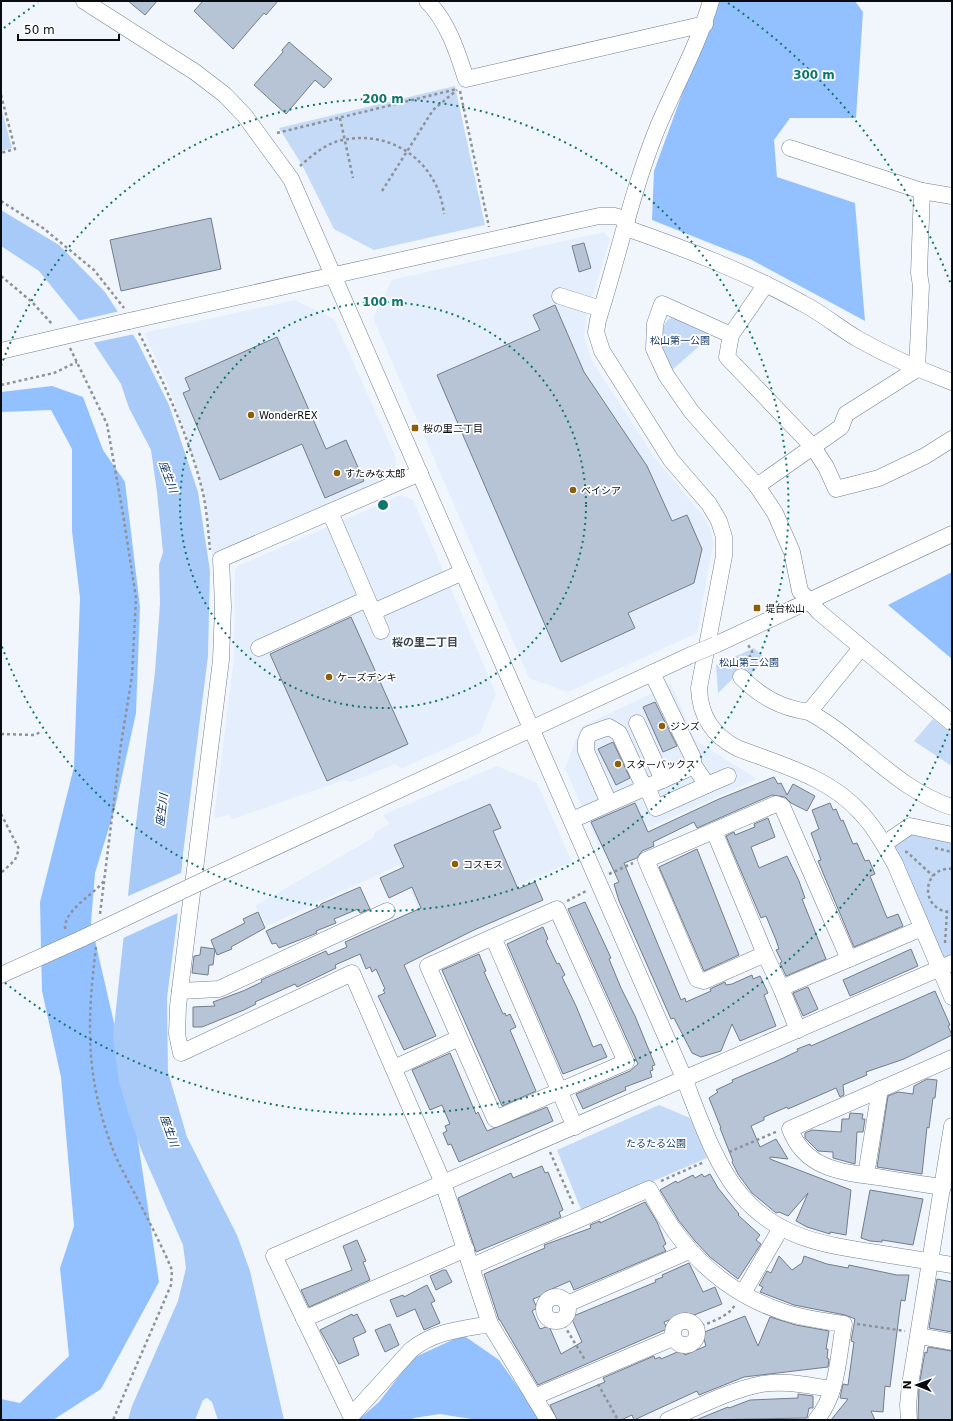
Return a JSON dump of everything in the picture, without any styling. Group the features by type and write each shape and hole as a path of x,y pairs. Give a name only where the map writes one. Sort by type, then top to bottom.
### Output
{"street":[{"path":"84,1 195,72 225,95 245,116 291,179 572,820 701,1120 723,1169 740,1195 761,1214 781,1228 796,1236 822,1244 950,1265"},
{"path":"427,1 445,26 454,45 466,78 704,24"},
{"path":"711,1 704,24 657,129 601,309 596,332 602,351 671,460 709,504 719,521 724,537 724,556 699,688 700,702 706,720 717,735 726,742 812,777 830,788 861,812 887,850 922,928 946,966 952,997"},
{"path":"790,148 922,190 952,196"},
{"path":"917,369 921,286 919,273 922,190"},
{"path":"1,351 599,216 615,216 627,224 766,284 803,303 858,339 917,369 952,382"},
{"path":"766,284 731,335 727,357 813,447 826,467 836,489 879,478 925,456 952,439"},
{"path":"560,296 601,309"},
{"path":"731,335 662,304 655,324 654,349 666,375 691,411 757,486 775,513 785,532 792,552 799,587 809,601 861,648 952,723"},
{"path":"757,486 841,427 846,414 917,369"},
{"path":"420,473 221,559 223,612 221,660 180,991 178,1034 181,1053 352,974 443,1183 472,1266 490,1324 548,1420"},
{"path":"330,512 381,631"},
{"path":"1,975 90,941 213,876 531,729 655,666 691,655 952,534"},
{"path":"259,648 370,605 463,572"},
{"path":"809,712 861,648"},
{"path":"655,666 693,758 693,764 707,785"},
{"path":"741,677 760,695 774,703 792,709 809,712 830,723 907,784 924,795 952,807"},
{"path":"637,723 663,780"},
{"path":"609,803 586,751 586,741 589,734 609,726 619,733 656,808 728,776"},
{"path":"572,820 690,768 693,764"},
{"path":"765,954 704,981 697,979 646,860 776,804 782,806 849,959"},
{"path":"887,850 910,826 952,834"},
{"path":"714,832 798,1030"},
{"path":"557,909 626,1062 495,1119 428,966 493,937 557,909"},
{"path":"180,991 218,989 387,910"},
{"path":"781,988 922,928"},
{"path":"493,937 575,1127"},
{"path":"490,1324 452,1330 432,1335 421,1341 350,1416 274,1256 946,966"},
{"path":"394,1068 459,1038"},
{"path":"943,1187 832,1169 820,1164 808,1156 799,1147 790,1128 952,1058"},
{"path":"866,1175 880,1089"},
{"path":"909,1420 908,1405 910,1385 952,1126"},
{"path":"472,1266 649,1189 666,1219 689,1251 704,1266 743,1293 782,1312 844,1324 832,1390 827,1403 816,1420"},
{"path":"743,1293 781,1228"},
{"path":"304,1319 466,1249"},
{"path":"567,1304 689,1251"},
{"path":"534,1398 674,1338 683,1345 691,1343 696,1337 696,1328"},
{"path":"919,1335 952,1342"},
{"path":"668,1420 742,1389 763,1384 798,1384 832,1390"}],"path":[{"path":"276,133 459,89"},
{"path":"382,191 433,110 459,89"},
{"path":"459,89 490,227"},
{"path":"1,95 15,149 1,153"},
{"path":"340,118 353,178"},
{"path":"299,167 324,148 345,140 360,138 383,140 407,152 420,161 431,173 443,201 444,214"},
{"path":"1,201 43,228 94,270 131,321 166,387 186,440 202,490 211,559 221,559"},
{"path":"1,276 32,302 56,329"},
{"path":"67,344 107,424 124,514 136,598 132,676 104,880 100,920"},
{"path":"1,385 54,374 77,362"},
{"path":"748,644 752,651"},
{"path":"1,734 35,735 42,731"},
{"path":"1,814 19,849 15,860 1,872"},
{"path":"887,850 907,852 933,876"},
{"path":"608,874 637,862 646,860"},
{"path":"952,869 941,870 933,876 928,886 930,900 939,910 952,912"},
{"path":"65,930 68,920 76,907 97,889 104,880"},
{"path":"557,909 563,903 590,889"},
{"path":"945,947 947,912"},
{"path":"90,941 88,1024 90,1058 96,1096 112,1148 172,1270 171,1286 113,1420"},
{"path":"727,1153 790,1128"},
{"path":"548,1148 579,1219"},
{"path":"649,1189 654,1184 709,1160"},
{"path":"696,1328 718,1319 731,1311 743,1293"},
{"path":"844,1324 850,1323 919,1335"}],"shaded area":[{"path":"716,1 855,1 863,12 856,118 790,118 774,140 777,177 855,203 865,321 750,259 652,220 654,171"},
{"path":"604,232 610,239 587,314 584,336 592,361 655,458 704,517 711,530 713,544 697,633 568,692 529,678 373,318 392,280"},
{"path":"295,300 334,319 396,458 395,476 212,556 206,505 200,477 169,387 144,333"},
{"path":"52,386 83,397 103,450 125,482 140,607 136,713 115,808 95,873 91,923 132,1101 159,1282 101,1389 53,1420 1,1420 1,1399 20,1403 69,1356 60,1268 74,1226 61,1077 42,991 40,902 74,767 80,598 72,531 72,449 51,410 1,412 1,392"},
{"path":"401,495 413,500 496,694 480,733 402,768 395,764 351,782 344,780 233,819 229,815 214,818 234,659 235,570 238,566"},
{"path":"952,572 952,659 888,605"},
{"path":"671,684 695,740 757,779 601,849 565,768 581,727"},
{"path":"497,766 537,783 572,862 425,925 399,865 267,926 255,906 373,838 375,832 390,824 383,815"},
{"path":"463,1335 499,1360 541,1420 477,1420 440,1414 414,1418 411,1420 358,1420 379,1402 413,1358"}],"green space":[{"path":"455,86 485,225 374,250 334,229 302,165 279,128"},
{"path":"1,107 12,148 1,151"},
{"name":"松山第一公園","path":"671,317 713,334 672,370 663,350 661,336 662,329"},
{"name":"松山第二公園","path":"754,648 766,659 749,676 742,670 718,693 716,665"},
{"path":"933,719 952,734 952,762 950,765 914,741"},
{"path":"914,833 952,842 952,956 944,957 939,953 893,847"},
{"name":"たるたる公園","path":"659,1105 690,1118 707,1158 582,1212 557,1150"}],"water":[{"name":"座生川","path":"1,210 59,245 105,292 137,341 169,405 198,492 210,571 208,656 183,854 177,921 167,998 168,1072 187,1137 237,1235 250,1271 284,1420 218,1420 212,1402 207,1398 203,1400 195,1420 128,1420 132,1406 178,1301 186,1268 183,1245 142,1152 128,1112 119,1082 113,1037 134,839 155,672 160,604 159,565 163,552 157,492 151,450 129,408 121,384 78,319 39,271 1,246"}],"pier":[{"path":"120,311 135,334 92,343 77,321"},
{"path":"183,872 180,912 121,939 126,897"}],"building":[{"path":"128,1 157,1 145,15"},
{"path":"203,1 278,1 266,15 264,13 233,49 194,11"},
{"path":"289,42 332,79 324,88 315,80 286,114 254,85 283,52 282,50"},
{"path":"211,218 221,269 121,291 110,240"},
{"path":"584,243 591,268 579,272 572,246"},
{"name":"ベイシア","path":"555,305 584,372 647,466 672,521 687,515 702,549 694,583 628,613 635,628 561,662 437,375 540,330 533,315"},
{"name":"WonderREX","path":"277,337 326,449 346,440 364,481 325,498 302,444 220,480 183,393 190,390 185,378"},
{"name":"ケーズデンキ","path":"351,617 408,744 327,781 270,654"},
{"name":"ジンズ","path":"655,702 677,746 663,752 643,707"},
{"name":"スターバックス","path":"613,742 630,778 616,785 598,749"},
{"path":"774,777 778,784 781,783 787,795 793,784 815,796 807,811 791,803 785,797 772,795 697,828 694,822 653,842 654,846 642,851 637,858 624,863 681,1000 685,998 686,1002 711,991 710,989 725,982 726,985 732,984 752,975 753,979 760,976 768,993 764,995 776,1026 740,1041 732,1024 721,1051 701,1057 692,1053 674,1018 671,1019 619,901 614,884 619,882 591,822 635,803 648,832 719,799"},
{"path":"830,803 833,810 836,809 841,821 843,820 853,844 857,843 865,861 869,860 875,874 870,876 887,918 898,914 903,926 854,947 818,861 821,860 811,833 819,829 812,810"},
{"path":"490,804 501,828 493,831 518,889 535,882 543,900 474,930 404,965 436,1036 404,1050 378,996 385,993 383,990 385,989 376,969 372,972 370,967 366,969 360,954 335,965 336,968 297,987 295,984 255,1002 256,1004 244,1010 202,1027 193,1027 193,1007 215,1006 213,1002 243,991 262,982 261,980 326,951 328,955 347,947 345,942 421,908 412,887 389,898 380,878 404,867 394,845"},
{"path":"768,818 775,837 751,847 759,868 787,856 799,881 805,898 802,899 826,959 786,976 780,963 782,962 776,950 779,949 776,940 766,916 761,918 726,836 734,832 735,835 755,827 754,824"},
{"path":"697,849 739,955 704,971 659,867"},
{"path":"360,887 370,909 360,913 358,909 334,919 336,923 316,931 317,933 279,948 276,943 272,944 266,931"},
{"path":"585,902 611,958 609,959 655,1065 652,1066 653,1070 650,1071 652,1077 625,1087 626,1090 583,1109 576,1094 630,1071 638,1064 568,909"},
{"path":"258,912 265,928 231,947 232,949 217,955 211,940 245,923 243,919"},
{"path":"543,927 548,939 546,941 557,964 559,963 565,975 562,977 593,1047 601,1044 607,1057 563,1074 507,944"},
{"path":"201,947 215,949 213,965 209,965 208,975 192,973 194,956 200,955"},
{"path":"911,949 918,966 850,996 843,980"},
{"path":"479,954 486,971 484,972 503,1014 505,1013 506,1016 510,1014 516,1027 510,1030 536,1091 502,1106 442,970"},
{"path":"808,987 818,1009 803,1016 793,993"},
{"path":"935,991 950,1025 948,1026 952,1035 904,1059 866,1072 867,1075 843,1085 844,1095 840,1097 836,1088 788,1109 787,1107 764,1117 764,1120 751,1126 760,1147 776,1139 788,1159 770,1157 770,1159 851,1190 846,1235 830,1232 830,1234 807,1227 796,1221 808,1193 788,1216 779,1212 776,1213 752,1193 738,1174 732,1162 733,1161 709,1098 718,1092 716,1090 733,1082 732,1080 798,1051 797,1049 810,1044 811,1046"},
{"path":"450,1053 476,1114 478,1112 487,1131 547,1107 553,1121 459,1162 451,1144 448,1145 443,1133 447,1131 445,1126 450,1124 442,1105 430,1110 412,1070"},
{"path":"927,1079 937,1080 929,1128 927,1127 922,1174 877,1167 888,1096 898,1092 913,1094 914,1086"},
{"path":"850,1113 863,1114 862,1119 865,1119 863,1132 857,1132 855,1164 833,1158 833,1152 818,1151 805,1138 805,1133 812,1130 841,1132 842,1119 849,1119"},
{"path":"542,1166 545,1173 548,1172 563,1210 559,1212 561,1217 476,1252 458,1198 511,1173 513,1178"},
{"path":"702,1174 704,1177 710,1174 718,1188 739,1214 738,1215 760,1235 756,1240 761,1244 738,1279 710,1257 695,1241 679,1221 660,1190 676,1181 677,1183 693,1175 695,1178"},
{"path":"870,1190 923,1199 913,1245 882,1240 882,1242 870,1241 861,1238"},
{"path":"645,1202 657,1222 666,1244 663,1246 666,1251 574,1290 570,1281 533,1299 537,1308 532,1311 540,1329 549,1326 561,1354 582,1342 571,1317 656,1282 655,1280 663,1277 662,1275 689,1263 703,1292 715,1287 722,1304 689,1317 688,1313 664,1322 667,1329 538,1385 499,1320 484,1274 545,1248 544,1245 591,1228 590,1225 600,1221 600,1223"},
{"path":"357,1240 366,1261 363,1262 370,1280 309,1307 301,1290 352,1270 343,1246"},
{"path":"779,1256 792,1270 802,1263 804,1256 827,1264 848,1268 849,1265 897,1275 909,1275 905,1301 901,1300 890,1387 885,1386 883,1412 871,1411 875,1420 831,1420 848,1399 840,1398 843,1384 848,1385 854,1342 851,1341 855,1319 845,1315 794,1305 760,1292 763,1287 759,1285 767,1271 771,1273"},
{"path":"446,1270 452,1282 436,1290 430,1276"},
{"path":"937,1279 952,1282 952,1332 929,1328"},
{"path":"427,1285 435,1301 431,1303 440,1323 424,1330 415,1309 397,1317 390,1300 403,1295 404,1297"},
{"path":"352,1314 353,1316 357,1314 366,1332 353,1338 359,1355 339,1364 320,1330"},
{"path":"745,1316 758,1346 770,1317 796,1325 829,1331 826,1349 828,1349 828,1367 744,1377 699,1395 697,1391 634,1420 632,1415 621,1420 557,1420 550,1405 605,1382 603,1378 654,1356 655,1359 660,1357 661,1359 682,1350 685,1355 706,1346 702,1333"},
{"path":"390,1324 399,1345 385,1352 375,1330"},
{"path":"928,1347 952,1351 952,1420 918,1420 919,1386 925,1352 927,1353"},
{"path":"798,1394 813,1396 813,1408 809,1408 807,1418 696,1420 750,1400 798,1398"}],"place":[{"name":"WonderREX","path":"251,415"},
{"name":"桜の里二丁目","path":"415,428"},
{"name":"すたみな太郎","path":"337,473"},
{"name":"ベイシア","path":"573,490"},
{"name":"堤台松山","path":"757,608"},
{"name":"ケーズデンキ","path":"329,677"},
{"name":"ジンズ","path":"662,726"},
{"name":"スターバックス","path":"618,764"},
{"name":"コスモス","path":"455,864"}],"district":[{"name":"桜の里二丁目","path":"425,642"}]}
